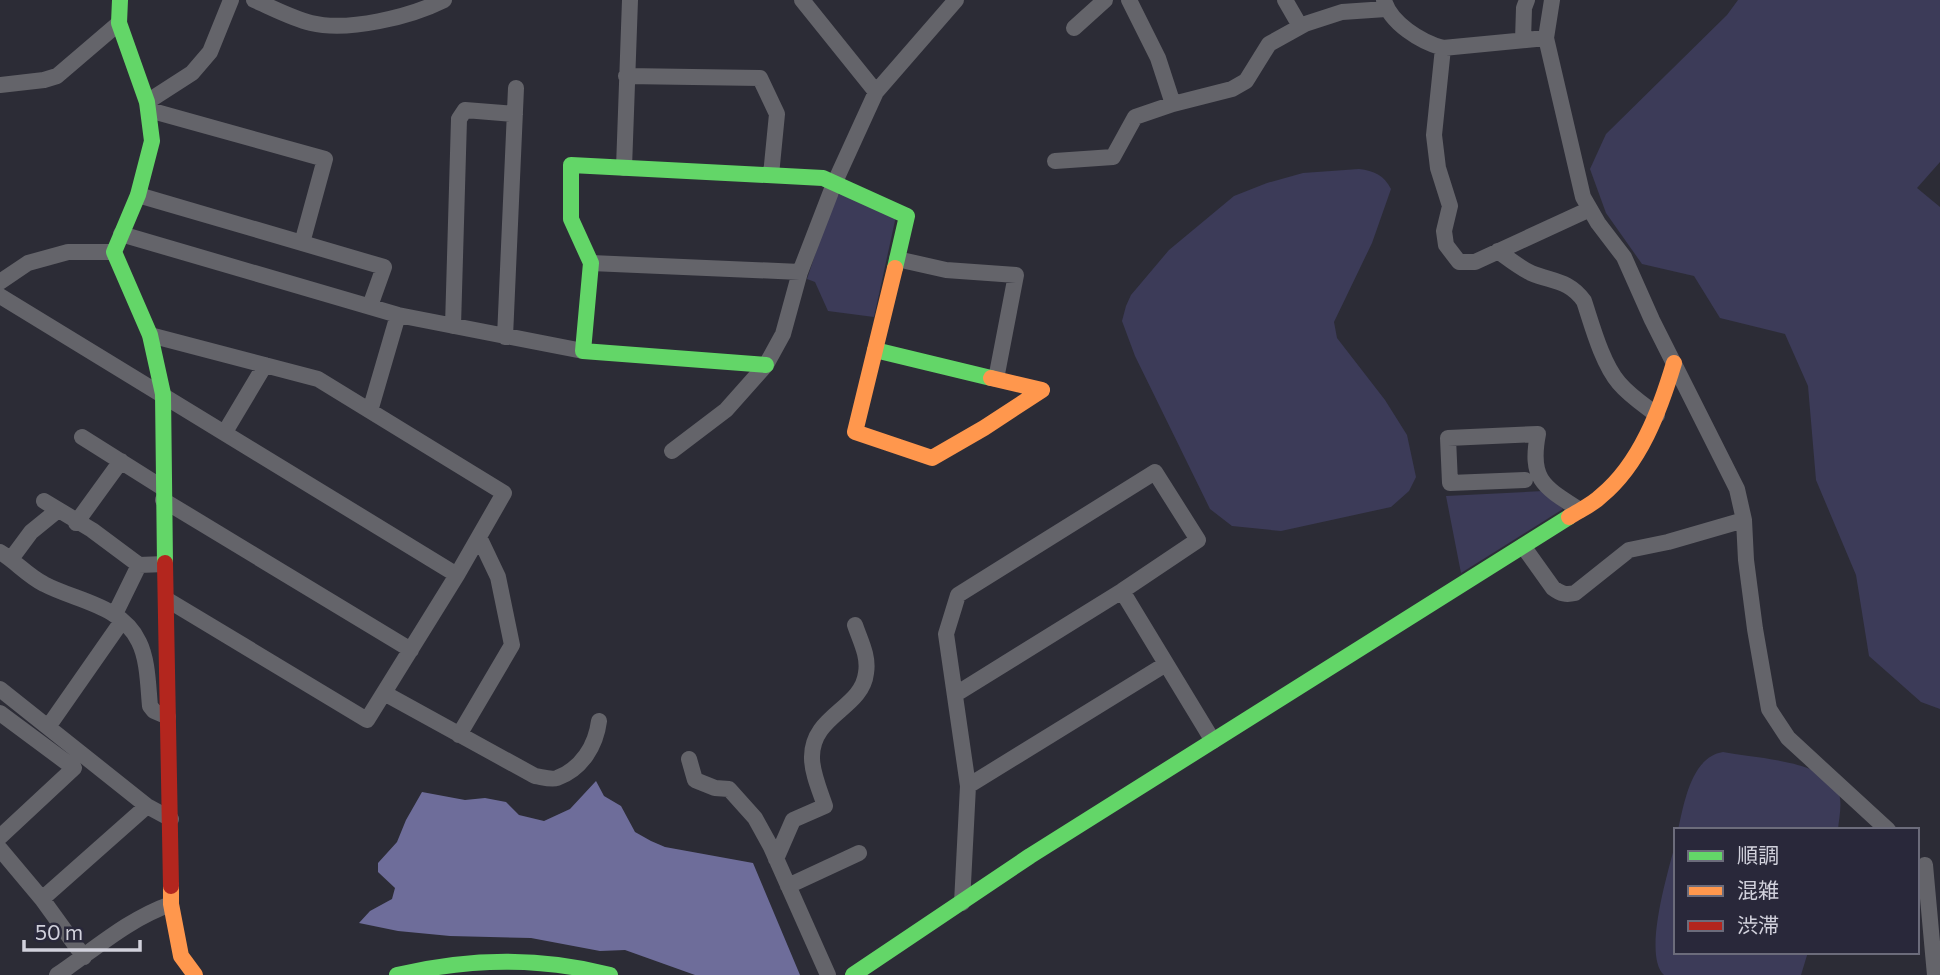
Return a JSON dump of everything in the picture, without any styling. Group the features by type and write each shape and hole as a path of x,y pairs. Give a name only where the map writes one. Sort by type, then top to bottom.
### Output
{"street":[{"path":"120,0 118,23 148,106 152,141 138,195 114,252 150,335 163,394 171,904 181,956 195,975"},
{"path":"148,106 192,73 210,52 231,0"},
{"path":"254,0 312,23 356,25 404,14 444,0"},
{"path":"624,168 630,0"},
{"path":"802,0 876,92"},
{"path":"672,451 726,410 766,365 783,334 800,272 834,184 876,92 956,0"},
{"path":"1074,28 1105,0"},
{"path":"1129,0 1158,58 1173,104"},
{"path":"1285,0 1300,26"},
{"path":"1523,40 1524,8 1527,0"},
{"path":"1552,0 1545,38 1583,197 1624,257 1737,489 1744,520 1746,560 1769,709 1788,738 1886,828"},
{"path":"1055,161 1112,157 1135,117 1232,89 1246,81 1269,44 1300,26 1342,12 1385,4 1410,31 1428,43 1443,48 1545,38"},
{"path":"0,85 57,76 118,23"},
{"path":"1443,48 1434,135 1438,168 1450,206 1444,231 1446,245 1458,261 1466,263 1498,251 1590,209"},
{"path":"626,76 760,78 777,114 771,176"},
{"path":"505,337 516,88"},
{"path":"148,106 325,159 302,243"},
{"path":"453,326 459,119 465,110 515,114"},
{"path":"583,351 591,262 571,219 571,165 822,178 907,216 855,432 932,458 1042,390 875,350"},
{"path":"138,195 384,267 370,306"},
{"path":"121,234 398,314 505,337 583,351 766,365"},
{"path":"1498,251 1519,267 1569,285 1578,292 1618,381 1633,397 1657,415"},
{"path":"0,282 28,262 68,252 114,252"},
{"path":"897,259 946,270 1016,275 996,379"},
{"path":"591,262 800,272"},
{"path":"0,296 457,575"},
{"path":"370,411 398,314"},
{"path":"150,335 318,379 505,493 367,720 166,599"},
{"path":"853,975 1213,741 1601,497 1633,460 1657,415 1674,363"},
{"path":"225,432 265,365"},
{"path":"1525,480 1450,483 1448,438 1538,434 1534,455 1537,473 1546,486 1580,510"},
{"path":"82,437 121,461 163,494 411,650"},
{"path":"76,523 121,461"},
{"path":"956,694 1122,591 1198,540 1155,471 958,595 952,607 946,634 968,786 962,903"},
{"path":"44,501 76,523 92,530 139,565 165,564"},
{"path":"58,510 6,556 43,584 118,617 140,642 150,706 154,711 169,717"},
{"path":"1523,546 1553,588 1567,595 1575,593 1629,550 1744,520"},
{"path":"459,735 512,645 498,577 479,537"},
{"path":"48,727 118,617 139,565"},
{"path":"1122,591 1213,741"},
{"path":"776,859 793,820 825,806 811,759 819,730 857,695 863,686 867,671 865,652 855,625"},
{"path":"968,786 1166,664"},
{"path":"0,689 147,806 171,819"},
{"path":"384,693 535,776 556,779 575,768 587,755 597,737 599,722"},
{"path":"0,713 74,768 0,838"},
{"path":"689,759 695,780 715,788 729,789 740,798 755,818 828,975"},
{"path":"42,900 147,806"},
{"path":"0,849 84,957"},
{"path":"788,886 859,853"},
{"path":"1921,861 1940,875"},
{"path":"1921,861 1935,975"},
{"path":"57,975 131,922 148,912 171,904"},
{"path":"397,975 431,966 470,961 527,960 610,975"}],"shaded area":[{"path":"1738,0 1940,0 1940,162 1917,188 1940,207 1940,709 1921,702 1869,656 1856,575 1816,480 1808,386 1785,334 1720,318 1694,276 1642,264 1606,213 1590,169 1606,134 1727,15"},
{"path":"1359,169 1378,174 1391,189 1372,243 1334,322 1337,338 1385,400 1407,435 1416,477 1409,491 1391,507 1281,531 1232,526 1210,509 1135,356 1122,321 1126,306 1131,295 1169,250 1234,196 1303,173"},
{"path":"843,192 896,216 874,317 828,311 815,282 807,279 834,198"},
{"path":"1543,491 1563,509 1461,573 1446,496"},
{"path":"1723,752 1784,762 1815,771 1836,787 1840,797 1838,828 1678,828 1686,795 1696,772 1712,756"},
{"path":"1674,849 1674,954 1807,954 1801,975 1664,975 1658,965 1656,950 1656,931"}],"water":[{"path":"596,781 604,796 621,806 635,832 651,841 665,847 753,863 800,975 695,975 625,950 600,951 531,938 450,936 398,931 359,923 370,911 392,899 395,888 378,872 378,863 397,842 422,792 465,800 485,798 506,802 519,815 544,821 570,809"}],"traffic: fast":[{"path":"120,0 119,23 147,102 152,141 138,195 114,252 150,335 163,394 165,563"},
{"path":"766,365 583,351 591,263 571,219 571,165 823,178 907,216 895,268"},
{"path":"875,350 991,378"},
{"path":"853,975 1030,856 1569,517"},
{"path":"397,975 451,965 504,962 556,965 610,975"}],"traffic: slow":[{"path":"895,268 855,432 932,458 1042,390 991,378"},
{"path":"1569,517 1590,505 1615,483 1638,452 1655,417 1674,363"},
{"path":"171,886 171,904 181,956 195,975"}],"traffic: jam":[{"path":"165,563 171,886"}]}
